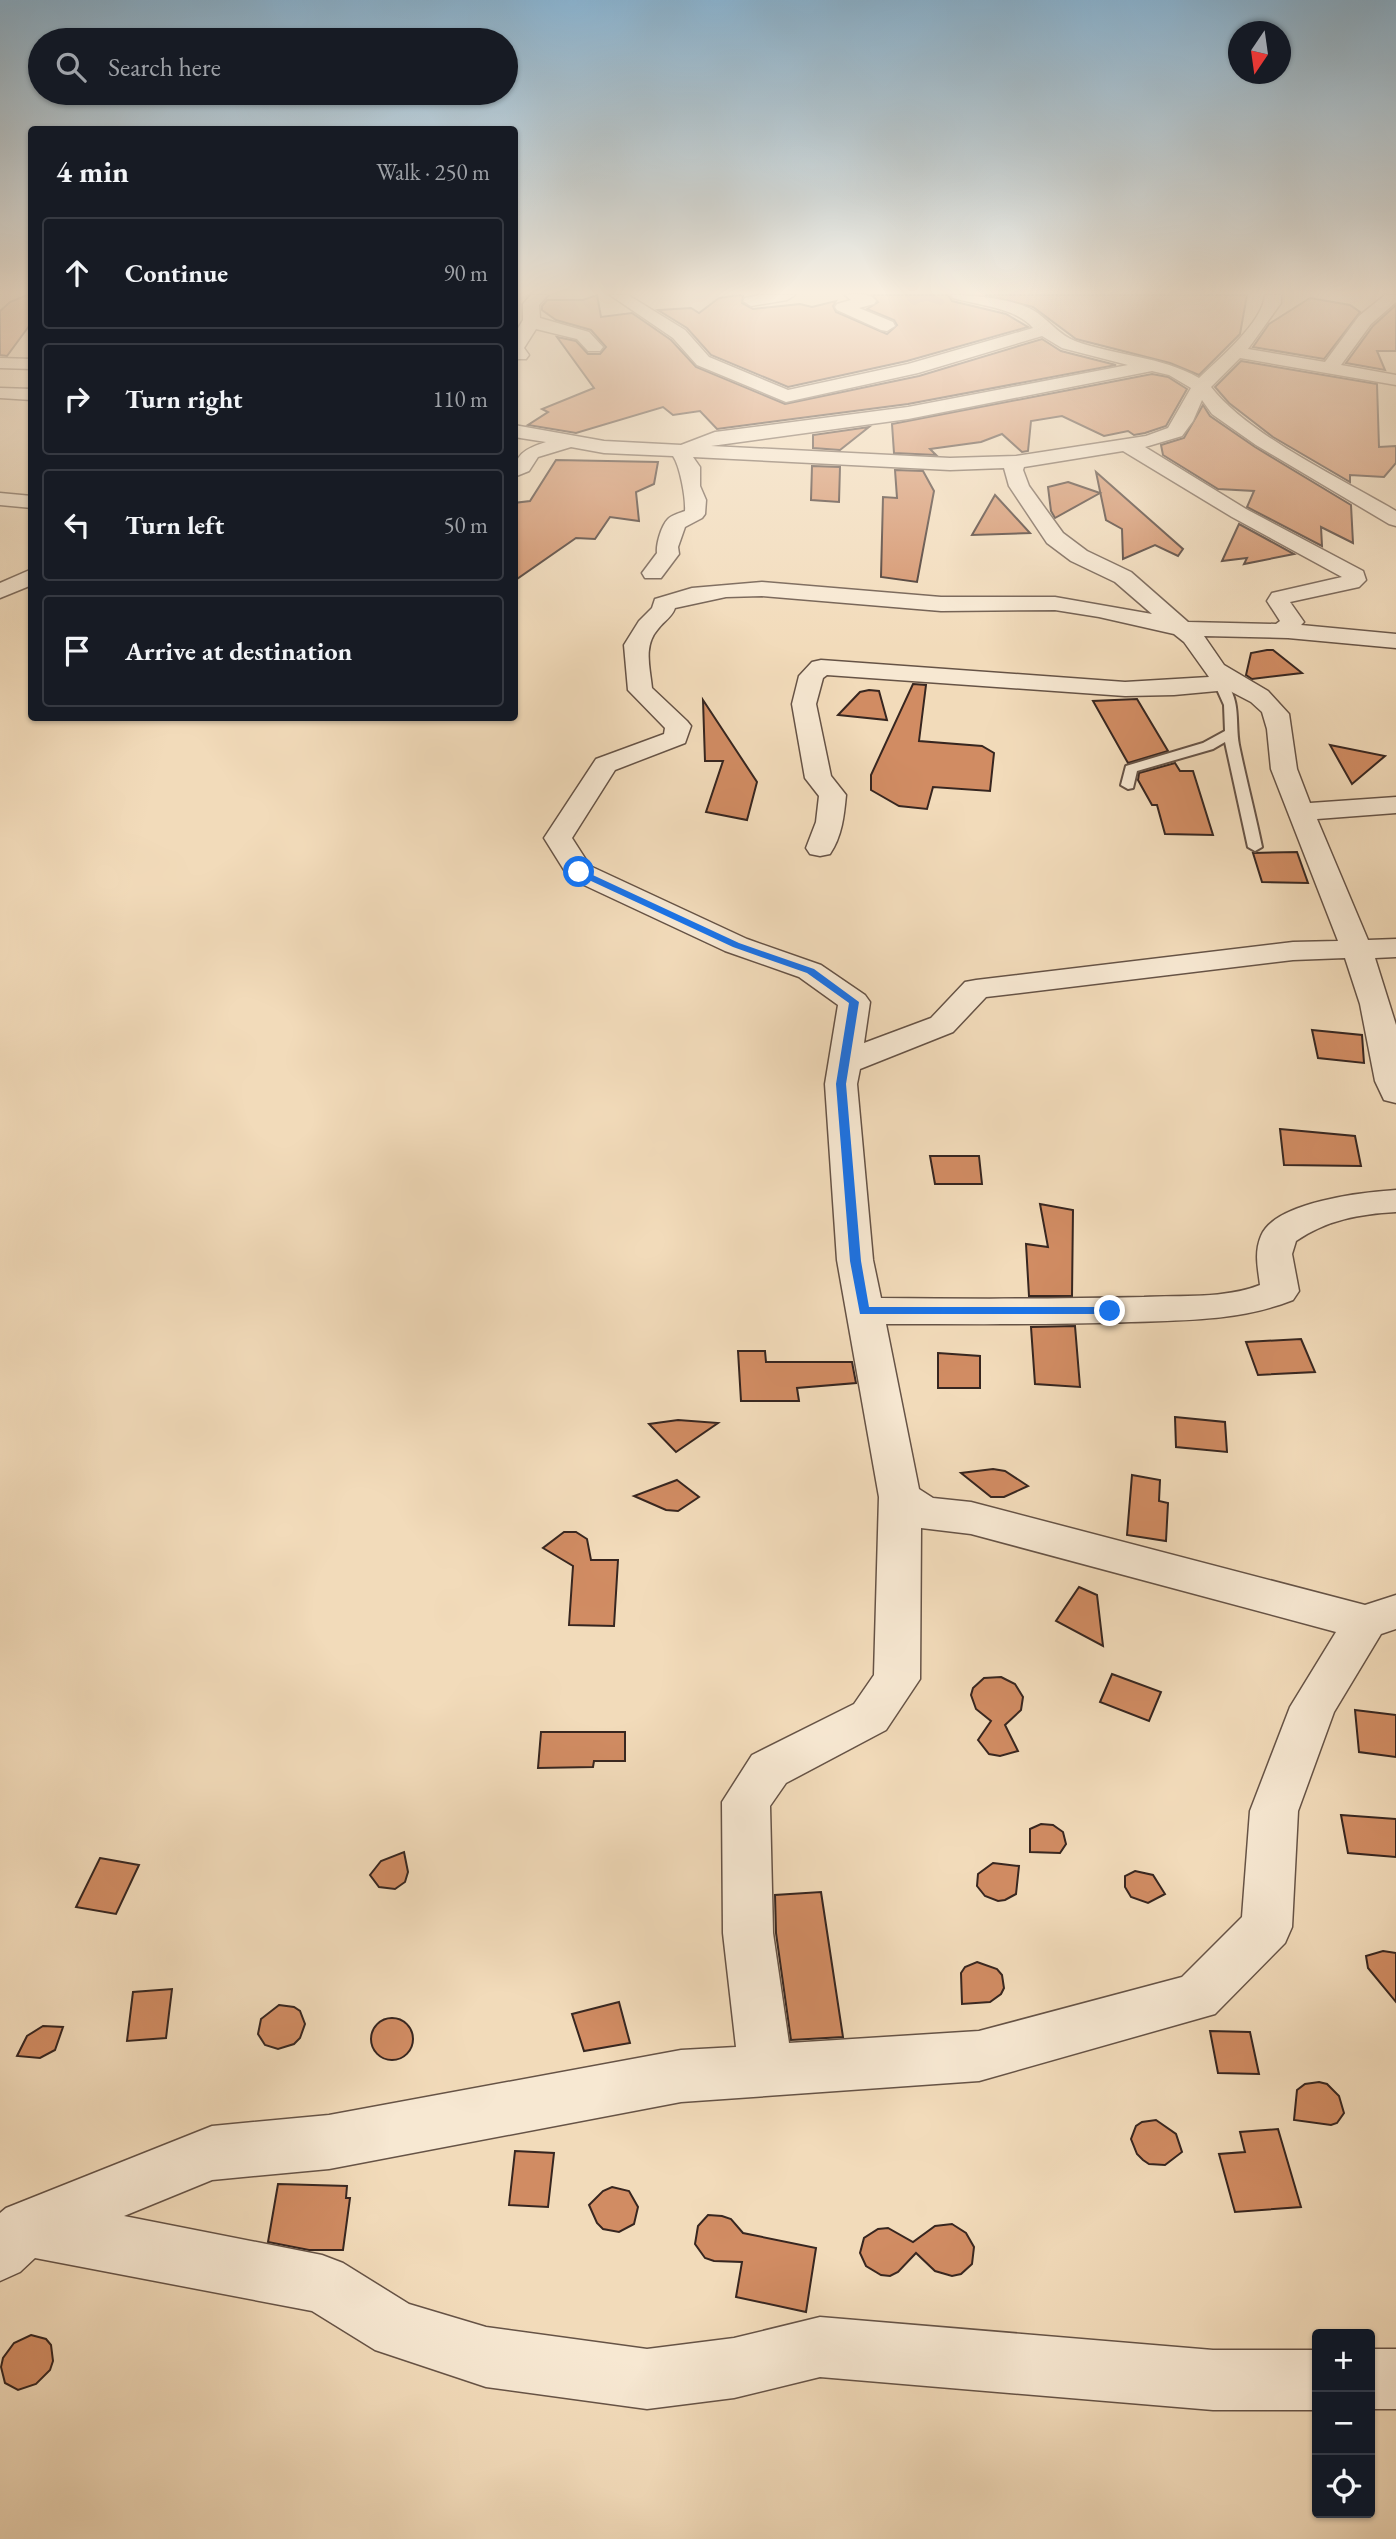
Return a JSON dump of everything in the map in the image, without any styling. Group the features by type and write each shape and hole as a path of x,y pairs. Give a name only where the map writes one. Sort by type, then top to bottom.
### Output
{"street":[{"path":"680,452 715,438 903,413"},
{"path":"518,432 604,447 950,464 1016,462 1127,445 1175,432 1186,413"},
{"path":"1224,413 1263,441 1396,520"},
{"path":"848,419 885,448 895,462"},
{"path":"518,469 531,453 572,441"},
{"path":"1127,445 1239,513 1304,546 1354,576 1355,580 1345,584 1280,598 1278,601 1292,622 1282,631"},
{"path":"680,452 690,467 690,486 696,500 695,514 676,523 667,547 668,554 653,573 746,591"},
{"path":"1016,462 1013,470 1019,486 1055,538 1079,556 1123,578 1192,636 1226,684"},
{"path":"0,499 28,502"},
{"path":"0,591 28,578"},
{"path":"766,2070 747,1933 746,1802 769,1769 870,1717 897,1679 900,1497 855,1261 841,1084 854,1002 810,971 736,945 579,872 558,838 605,765 676,738 677,726 640,690 636,645 647,626 664,610 663,604 716,591 788,591 942,604 1028,602 1128,616 1182,629 1282,631 1396,641"},
{"path":"820,848 830,822 833,795 818,778 804,704 811,676 821,667 1125,689 1226,684 1258,696 1275,712 1279,724 1281,759 1377,1004 1388,1076 1396,1093"},
{"path":"1300,812 1396,805"},
{"path":"845,1064 864,1054 942,1025 976,989 1293,951 1396,948"},
{"path":"864,1311 1110,1311 1216,1307 1267,1297 1280,1291 1274,1254 1279,1235 1297,1222 1349,1203 1396,1202"},
{"path":"9,2236 212,2153 329,2142 681,2076 979,2056 1197,1997 1267,1927 1274,1811 1313,1707 1380,1617 971,1518 924,1513 900,1497"},
{"path":"9,2236 148,2249 322,2284 396,2329 486,2357 647,2379 734,2368 820,2347 1213,2380 1312,2380"},
{"path":"1375,2379 1396,2379"}],"lane":[{"path":"1226,684 1234,709 1231,733 1255,847"},
{"path":"1128,785 1131,769 1208,746 1231,733"}],"building":[{"path":"546,413 641,413 576,433 528,425"},
{"path":"702,413 836,413 717,429"},
{"path":"947,413 1173,413 1166,426 1134,435 1128,431 1104,436 1062,416 1031,421 1028,451 1022,452 1002,434 981,442 930,449 936,455 894,453 892,424"},
{"path":"1198,413 1208,413 1255,447 1351,505 1353,543 1321,527 1322,546 1247,507 1254,491 1218,489 1163,455 1161,445 1184,438"},
{"path":"1243,413 1378,413 1379,447 1396,446 1396,463 1384,477 1350,475 1350,482 1273,437"},
{"path":"869,427 840,450 813,448 813,435"},
{"path":"556,460 658,462 654,484 636,492 639,521 610,517 595,539 576,538 518,578 518,502 530,501"},
{"path":"812,466 840,467 839,502 811,500"},
{"path":"895,470 923,471 934,491 917,582 881,577 883,497 897,498"},
{"path":"1096,472 1183,549 1178,556 1155,545 1123,559 1122,529 1106,520"},
{"path":"1068,482 1100,493 1055,518 1051,511 1048,487"},
{"path":"995,495 1030,533 972,535"},
{"path":"1239,524 1294,554 1244,564 1247,558 1222,561"},
{"path":"1273,650 1302,673 1252,679 1246,675 1251,653"},
{"path":"913,684 926,685 919,741 982,746 994,753 990,791 933,787 927,809 899,806 871,790 871,775"},
{"path":"879,691 887,720 838,715 860,692"},
{"path":"1137,699 1168,751 1128,763 1093,701"},
{"path":"703,700 757,782 747,820 706,812 723,761 705,761"},
{"path":"1330,745 1385,756 1352,784"},
{"path":"1175,763 1180,771 1193,771 1213,835 1165,834 1157,805 1152,805 1138,780 1139,773"},
{"path":"1297,852 1308,883 1262,882 1253,853"},
{"path":"1312,1030 1362,1035 1364,1063 1318,1058"},
{"path":"1280,1129 1355,1136 1361,1166 1284,1165"},
{"path":"930,1156 979,1156 982,1184 935,1184"},
{"path":"1040,1204 1073,1210 1072,1296 1029,1296 1026,1244 1048,1247"},
{"path":"1075,1326 1080,1387 1035,1384 1031,1327"},
{"path":"1301,1339 1315,1372 1258,1375 1246,1342"},
{"path":"738,1351 765,1351 766,1362 852,1362 856,1383 797,1388 799,1401 741,1401"},
{"path":"938,1353 980,1356 980,1388 938,1388"},
{"path":"1175,1417 1225,1422 1227,1452 1176,1447"},
{"path":"678,1420 718,1423 676,1452 649,1424"},
{"path":"993,1469 1005,1471 1028,1486 1004,1497 991,1497 961,1473"},
{"path":"1132,1475 1160,1480 1159,1501 1168,1503 1166,1541 1127,1535"},
{"path":"677,1480 699,1497 678,1511 666,1510 634,1496"},
{"path":"564,1532 576,1532 587,1539 591,1560 618,1560 614,1626 569,1625 573,1566 543,1548"},
{"path":"1079,1587 1097,1595 1103,1646 1056,1621"},
{"path":"1112,1674 1161,1692 1149,1721 1100,1702"},
{"path":"1001,1677 1015,1684 1023,1697 1021,1710 1005,1725 1018,1751 1000,1756 989,1754 978,1740 991,1721 976,1709 971,1695 973,1688 984,1678"},
{"path":"1355,1710 1396,1715 1396,1757 1359,1752"},
{"path":"541,1732 625,1732 625,1761 594,1761 593,1767 538,1768"},
{"path":"1341,1815 1396,1819 1396,1857 1348,1853"},
{"path":"1041,1824 1053,1825 1063,1832 1066,1844 1060,1853 1030,1852 1030,1829"},
{"path":"404,1852 408,1872 405,1882 395,1889 379,1887 370,1875 381,1861"},
{"path":"100,1858 139,1865 116,1914 76,1907"},
{"path":"993,1863 1019,1866 1016,1894 1005,1900 998,1901 985,1896 977,1886 978,1874"},
{"path":"1135,1871 1153,1875 1165,1894 1148,1903 1131,1897 1125,1887 1125,1876"},
{"path":"821,1892 843,2037 791,2040 776,1933 775,1895"},
{"path":"1383,1951 1396,1953 1396,2002 1368,1968 1366,1956"},
{"path":"977,1962 997,1969 1002,1975 1004,1988 1001,1994 990,2002 962,2004 961,1973 965,1967"},
{"path":"172,1989 166,2038 127,2041 133,1992"},
{"path":"619,2002 630,2043 584,2051 572,2014"},
{"path":"279,2005 294,2007 300,2011 305,2024 300,2038 294,2044 278,2049 265,2045 258,2034 261,2019"},
{"path":"392,2018 407,2024 413,2039 407,2054 392,2060 377,2054 371,2039 377,2024"},
{"path":"43,2026 63,2027 55,2050 40,2058 17,2056 27,2036"},
{"path":"1210,2031 1250,2032 1259,2074 1218,2073"},
{"path":"1305,2084 1327,2084 1339,2096 1344,2113 1337,2123 1331,2125 1294,2120 1297,2090"},
{"path":"1156,2120 1176,2134 1182,2152 1165,2165 1149,2164 1143,2160 1137,2154 1131,2139 1136,2126 1142,2122"},
{"path":"1278,2129 1301,2207 1235,2212 1219,2154 1245,2152 1240,2132"},
{"path":"515,2151 554,2153 548,2207 509,2205"},
{"path":"278,2184 347,2186 346,2198 350,2198 343,2250 309,2250 268,2242"},
{"path":"612,2187 629,2191 638,2207 634,2224 619,2232 603,2229 597,2223 589,2205 603,2191"},
{"path":"708,2215 731,2219 743,2233 816,2248 806,2312 736,2297 742,2262 705,2258 695,2244 698,2226"},
{"path":"952,2224 966,2233 974,2247 972,2264 961,2274 952,2276 935,2271 916,2253 898,2272 890,2276 881,2275 866,2266 860,2253 864,2238 878,2229 888,2228 913,2242 935,2226"},
{"path":"31,2335 46,2339 51,2345 53,2361 50,2370 36,2384 18,2390 5,2383 1,2367 3,2358 14,2343"}],"route":[{"path":"579,872 736,945 810,971 854,1002 841,1084 855,1261 864,1311 1110,1311"}]}
